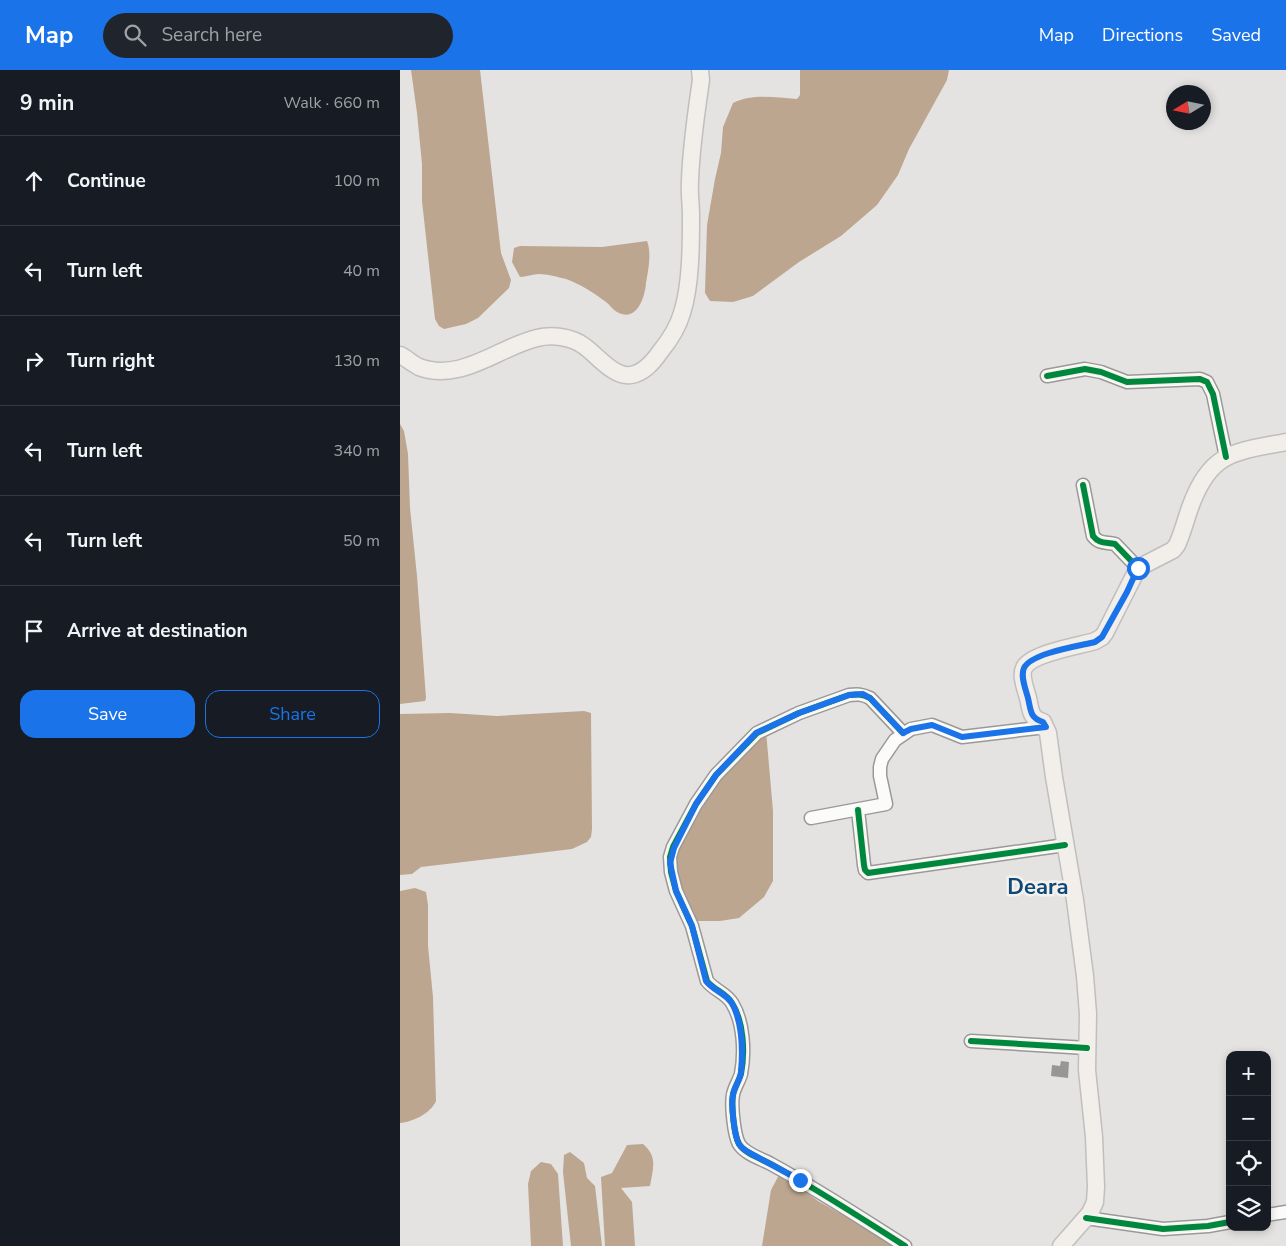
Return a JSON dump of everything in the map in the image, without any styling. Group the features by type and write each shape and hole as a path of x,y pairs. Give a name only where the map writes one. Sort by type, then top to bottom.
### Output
{"main road":[{"path":"400,355 419,367 449,371 475,363 523,342 539,337 552,337 570,339 583,345 622,375 629,376 635,374 654,361 676,328 686,298 691,216 689,184 701,80 700,70"},
{"path":"1062,1246 1086,1218 1095,1202 1094,1137 1087,1048 1087,996 1075,900 1046,727 1043,722 1036,720 1032,715 1023,679 1023,670 1028,662 1039,656 1095,642 1102,637 1138,568 1173,550 1177,545 1197,490 1208,471 1219,461 1244,451 1286,442"}],"street":[{"path":"1047,376 1085,369 1101,372 1127,382 1200,379 1206,382 1213,394 1226,457"},
{"path":"1084,485 1093,536 1096,541 1116,544 1138,568"},
{"path":"903,733 870,698 863,694 849,695 799,713 756,733 716,775 696,804 674,848 670,863 676,891 692,926 706,981 710,986 727,997 733,1005 740,1022 743,1047 741,1076 734,1088 732,1097 738,1143 748,1152 800,1180 905,1246"},
{"path":"811,818 886,804 880,768 882,759 903,733 911,729 932,725 962,737 1046,727"},
{"path":"858,810 864,865 868,873 1065,845"},
{"path":"970,1041 1087,1048"},
{"path":"1271,1215 1286,1212"},
{"path":"1086,1218 1163,1229 1226,1223"}],"shaded area":[{"path":"411,70 480,70 501,253 511,280 509,288 478,318 466,324 444,329 439,326 435,319 422,201 422,164"},
{"path":"800,70 949,70 947,80 909,149 898,175 877,205 841,236 799,262 753,296 733,302 710,301 705,293 707,225 721,153 723,127 733,103 749,98 765,97 797,99 800,95"},
{"path":"647,241 649,262 644,295 639,307 630,314 617,312 592,292 566,279 542,274 520,277 512,262 514,248 520,246 602,247"},
{"path":"400,424 404,431 408,454 410,508 426,698 425,701 400,704"},
{"path":"584,711 591,713 592,829 591,837 587,842 572,849 421,867 412,874 400,875 400,714 450,713 497,716"},
{"path":"766,731 773,811 773,881 764,897 739,918 720,921 695,921 677,886 675,850 700,799"},
{"path":"415,888 426,892 428,905 428,946 433,997 436,1101 421,1116 400,1123 400,891"},
{"path":"643,1144 653,1158 650,1186 621,1188 632,1202 635,1246 605,1246 601,1177 612,1173 627,1145"},
{"path":"570,1152 584,1163 587,1178 595,1186 602,1246 571,1246 563,1172 564,1155"},
{"path":"541,1162 551,1164 558,1174 563,1246 531,1246 528,1184 531,1171"},
{"path":"780,1173 818,1201 898,1246 762,1246 771,1190"}],"building":[{"path":"1061,1061 1069,1062 1068,1078 1051,1076 1052,1065 1060,1066"}],"cycle path":[{"path":"1047,376 1085,369 1101,372 1127,382 1200,379 1207,382 1213,394 1226,457"},
{"path":"1083,485 1093,536 1100,542 1115,544 1138,568"},
{"path":"903,733 870,698 857,694 849,695 799,713 757,733 716,775 696,804 673,847 670,857 671,872 676,891 692,926 707,981 732,1003 739,1019 743,1057 741,1074 732,1100 734,1127 739,1144 749,1153 805,1183 905,1246"},
{"path":"858,810 864,865 868,873 1065,845"},
{"path":"971,1041 1087,1048"},
{"path":"1086,1218 1163,1229 1226,1223"}],"district":[{"name":"Deara","path":"1038,886"}],"route":[{"path":"800,1180 748,1152 738,1143 732,1097 734,1088 741,1076 743,1047 740,1022 733,1005 727,997 710,986 706,981 692,926 676,891 671,872 670,857 696,804 716,775 756,733 799,713 849,695 863,694 870,698 903,733 911,729 932,725 962,737 972,737 1046,727 1043,722 1036,720 1032,715 1023,679 1023,670 1028,662 1039,656 1095,642 1102,637 1138,568"}]}
